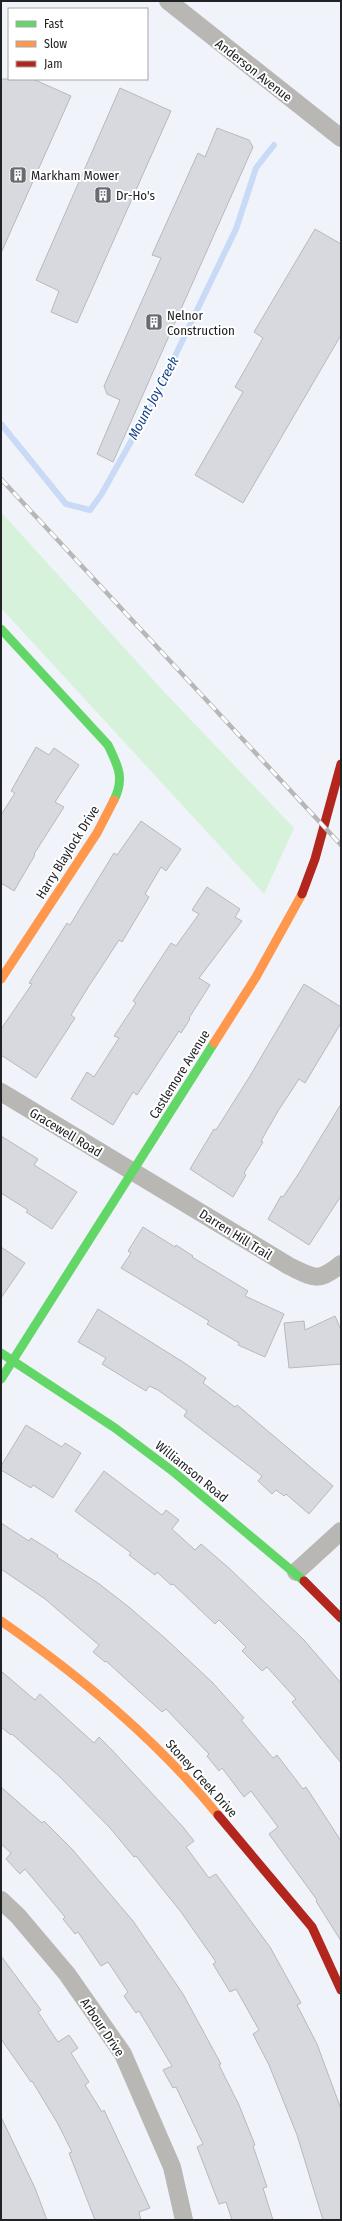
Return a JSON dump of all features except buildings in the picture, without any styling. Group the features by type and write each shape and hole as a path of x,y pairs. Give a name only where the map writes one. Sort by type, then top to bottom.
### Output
{"street":[{"name":"Anderson Avenue","path":"168,1 341,138"},
{"name":"Harry Blaylock Drive","path":"1,629 108,745 119,768 120,788 97,834 1,979"},
{"name":"Castlemore Avenue","path":"1,1379 256,976 298,904 315,860 341,764"},
{"name":"Gracewell Road","path":"1,1092 132,1172"},
{"name":"Darren Hill Trail","path":"132,1172 169,1192 289,1266 314,1278 327,1275 341,1264"},
{"name":"Williamson Road","path":"1,1353 115,1428 175,1473 296,1572 341,1618"},
{"path":"296,1572 341,1531"},
{"name":"Stoney Creek Drive","path":"1,1621 59,1662 130,1723 188,1778 312,1927 341,1990"},
{"name":"Arbour Drive","path":"1,1900 18,1916 67,1974 123,2054 172,2167 184,2220"}],"green space":[{"path":"1,512 167,695 294,828 264,894 1,608"}],"waterway":[{"name":"Mount Joy Creek","path":"1,424 66,504 90,510 101,495 152,404 236,229 256,168 274,145"}],"railway":[{"path":"1,479 341,845"}],"traffic: fast":[{"path":"1,629 108,745 115,759 120,778 114,800"},
{"path":"1,1379 214,1043"},
{"path":"1,1353 115,1428 175,1473 304,1581"}],"traffic: slow":[{"path":"1,979 97,833 114,800"},
{"path":"214,1043 256,977 302,894"},
{"path":"1,1621 60,1664 116,1710 169,1760 218,1815"}],"traffic: jam":[{"path":"302,894 315,859 341,764"},
{"path":"304,1581 341,1618"},
{"path":"218,1815 312,1927 341,1990"}],"place":[{"name":"Markham Mower","path":"18,175"},
{"name":"Dr-Ho's","path":"103,195"},
{"name":"Nelnor Construction","path":"154,322"}]}
